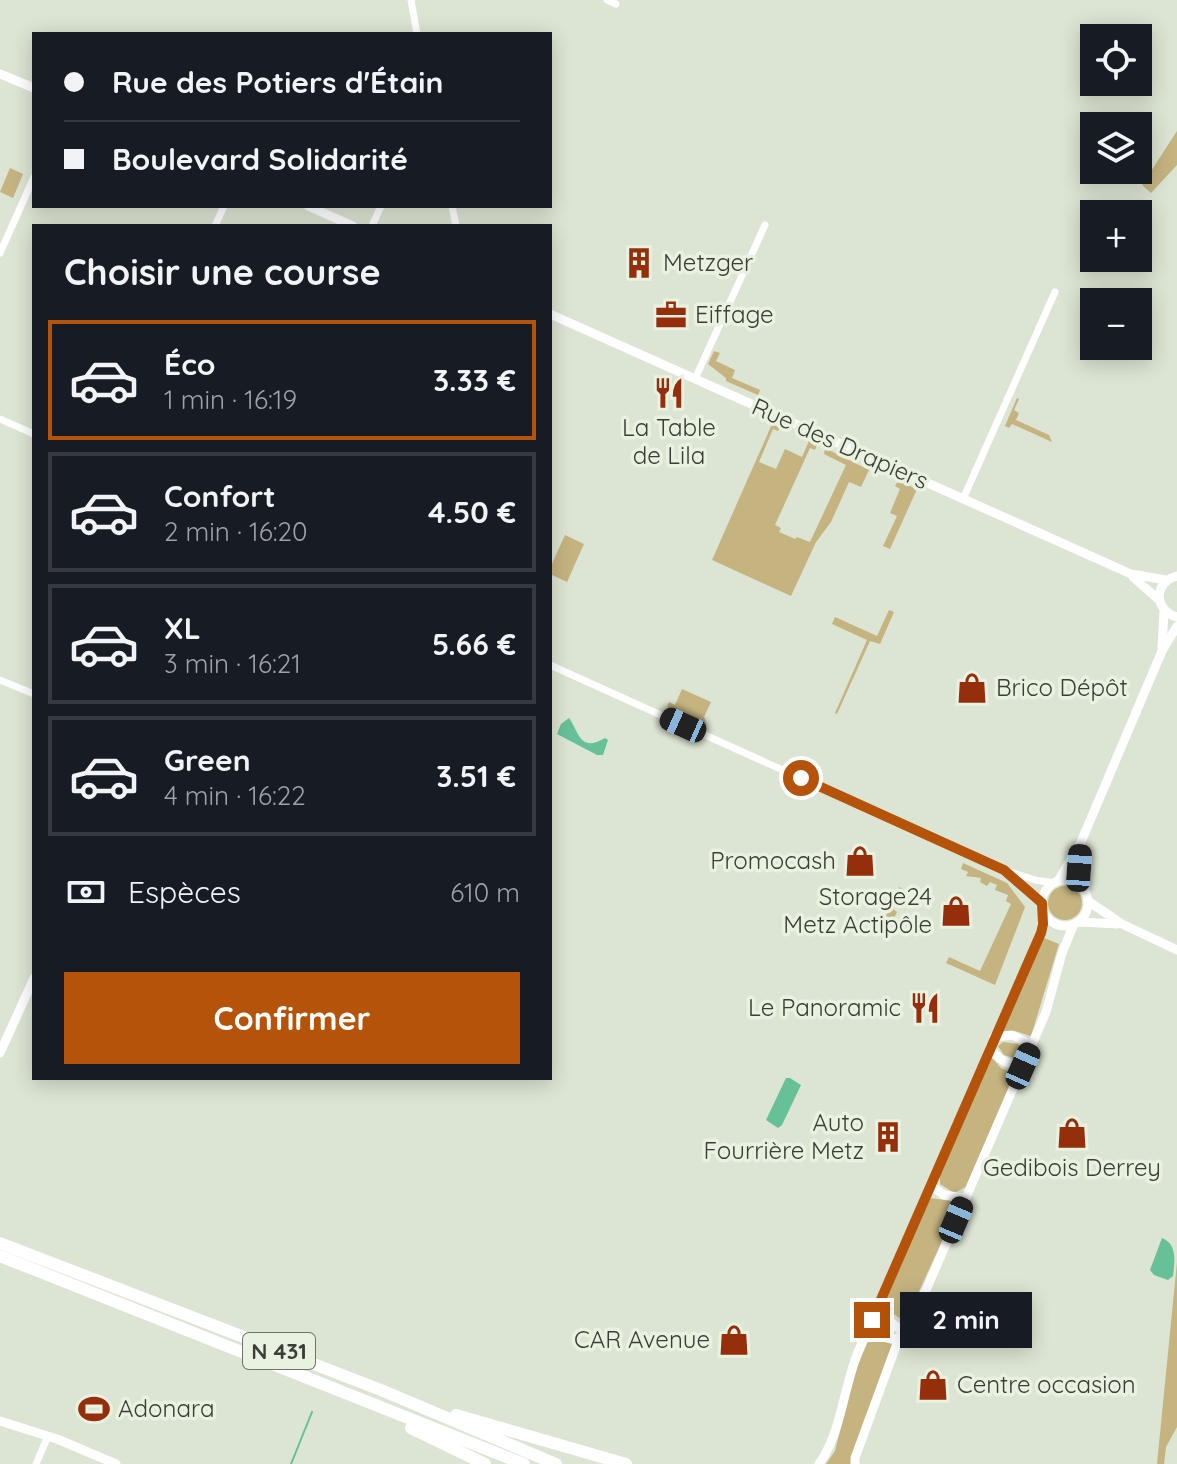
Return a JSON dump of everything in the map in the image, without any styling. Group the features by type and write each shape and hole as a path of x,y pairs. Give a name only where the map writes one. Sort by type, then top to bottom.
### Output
{"highway":[{"name":"N 431","path":"0,1243 381,1390 556,1464"},
{"name":"N 431","path":"0,1256 524,1464"},
{"path":"333,1388 485,1464"},
{"path":"381,1390 463,1418 626,1464"}],"main road":[{"path":"0,74 32,87"},
{"path":"312,208 348,224"},
{"name":"Rue des Drapiers","path":"552,315 1131,574 1159,600"},
{"name":"Rue des Drapiers","path":"1131,574 1174,576"},
{"path":"1162,651 1164,611 1159,600 1162,586 1174,576"},
{"path":"1164,611 1177,617"},
{"path":"819,1464 833,1441 847,1382 872,1320 1041,933 1045,891 1056,882 1081,842 1162,651 1177,626"},
{"path":"1081,842 1081,886 1088,901 1122,924 1177,950"},
{"path":"1056,882 1072,881 1081,886"},
{"path":"855,1464 901,1335 927,1288 1023,1066 1046,1012 1065,942 1085,914 1088,901"},
{"path":"1043,905 1049,919 1062,925 1122,924"},
{"path":"0,1053 32,982"},
{"path":"992,1042 1012,1035 1032,1045"},
{"path":"992,1042 1000,1060 1023,1066"},
{"path":"930,1185 944,1195 965,1198"},
{"path":"872,1320 887,1319 901,1335"},
{"path":"872,1320 881,1336 892,1340 901,1335"},
{"path":"0,1421 48,1436 116,1464"}],"street":[{"path":"411,0 417,32"},
{"path":"607,0 616,4"},
{"path":"0,253 32,181"},
{"path":"695,379 765,225"},
{"path":"963,499 1055,292"},
{"path":"0,419 32,433"},
{"path":"552,666 1004,870 1035,880 1056,882"},
{"path":"0,680 32,693"},
{"path":"1004,870 1043,905"},
{"path":"36,1464 48,1436"}],"shaded area":[{"path":"1177,131 1177,165 1151,193 1142,185 1152,184 1152,170"},
{"path":"10,168 23,174 13,198 0,192"},
{"path":"714,351 720,353 716,361 735,370 732,378 760,390 758,395 726,381 708,364"},
{"path":"1017,398 1014,410 1019,413 1016,420 1049,435 1052,442 1012,424 1009,428 1005,426"},
{"path":"772,424 780,428 778,431 773,429 759,462 776,469 785,449 802,457 809,441 817,445 815,450 810,448 775,525 781,528 779,532 810,542 846,465 824,454 825,448 869,470 861,487 849,482 791,596 712,560"},
{"path":"898,481 917,489 890,549 883,546 897,516 890,513 900,489 895,486"},
{"path":"565,535 584,544 567,582 552,575 552,564"},
{"path":"889,610 894,612 880,644 870,641 835,713 867,640 832,624 835,617 877,636"},
{"path":"682,689 711,702 704,717 707,725 667,707 669,702 675,705"},
{"path":"569,718 585,742 608,740 603,755 597,755 557,734 561,724"},
{"path":"963,863 1007,883 1025,907 995,985 946,963 949,957 980,971 1011,904 1006,901 1008,895 995,890 997,885 990,882 987,886 980,882 981,878 966,876 968,872 961,869"},
{"path":"1065,886 1077,891 1082,903 1077,915 1065,920 1053,915 1048,903 1053,891"},
{"path":"899,887 907,891 901,904 895,901 892,908 897,912 885,937 878,934"},
{"path":"1044,938 1059,944 1031,1036 1015,1031 1004,1032 1002,1031"},
{"path":"1003,1042 1018,1044 1022,1051 1016,1059 1004,1055 998,1046"},
{"path":"992,1058 1001,1068 1015,1074 966,1187 954,1193 940,1184 940,1173"},
{"path":"786,1078 801,1085 778,1128 766,1120"},
{"path":"930,1198 952,1201 958,1206 905,1322 881,1311"},
{"path":"1162,1238 1170,1244 1174,1253 1173,1276 1168,1280 1154,1275 1150,1270"},
{"path":"1177,1262 1177,1427 1166,1447 1164,1464 1157,1464"},
{"path":"872,1332 893,1345 851,1464 826,1464 835,1451 855,1372"}],"waterway":[{"path":"291,1464 312,1412"}],"place":[{"name":"Metzger","path":"639,263"},
{"name":"Eiffage","path":"671,315"},
{"name":"La Table de Lila","path":"669,393"},
{"name":"Brico Dépôt","path":"972,688"},
{"name":"Promocash","path":"860,861"},
{"name":"Storage24 Metz Actipôle","path":"956,911"},
{"name":"Le Panoramic","path":"925,1008"},
{"name":"Gedibois Derrey","path":"1072,1133"},
{"name":"Auto Fourrière Metz","path":"888,1137"},
{"name":"CAR Avenue","path":"734,1340"},
{"name":"Centre occasion","path":"933,1385"},
{"name":"Adonara","path":"94,1409"}],"route":[{"path":"801,778 1004,870 1042,903 1041,933 872,1320"}]}
